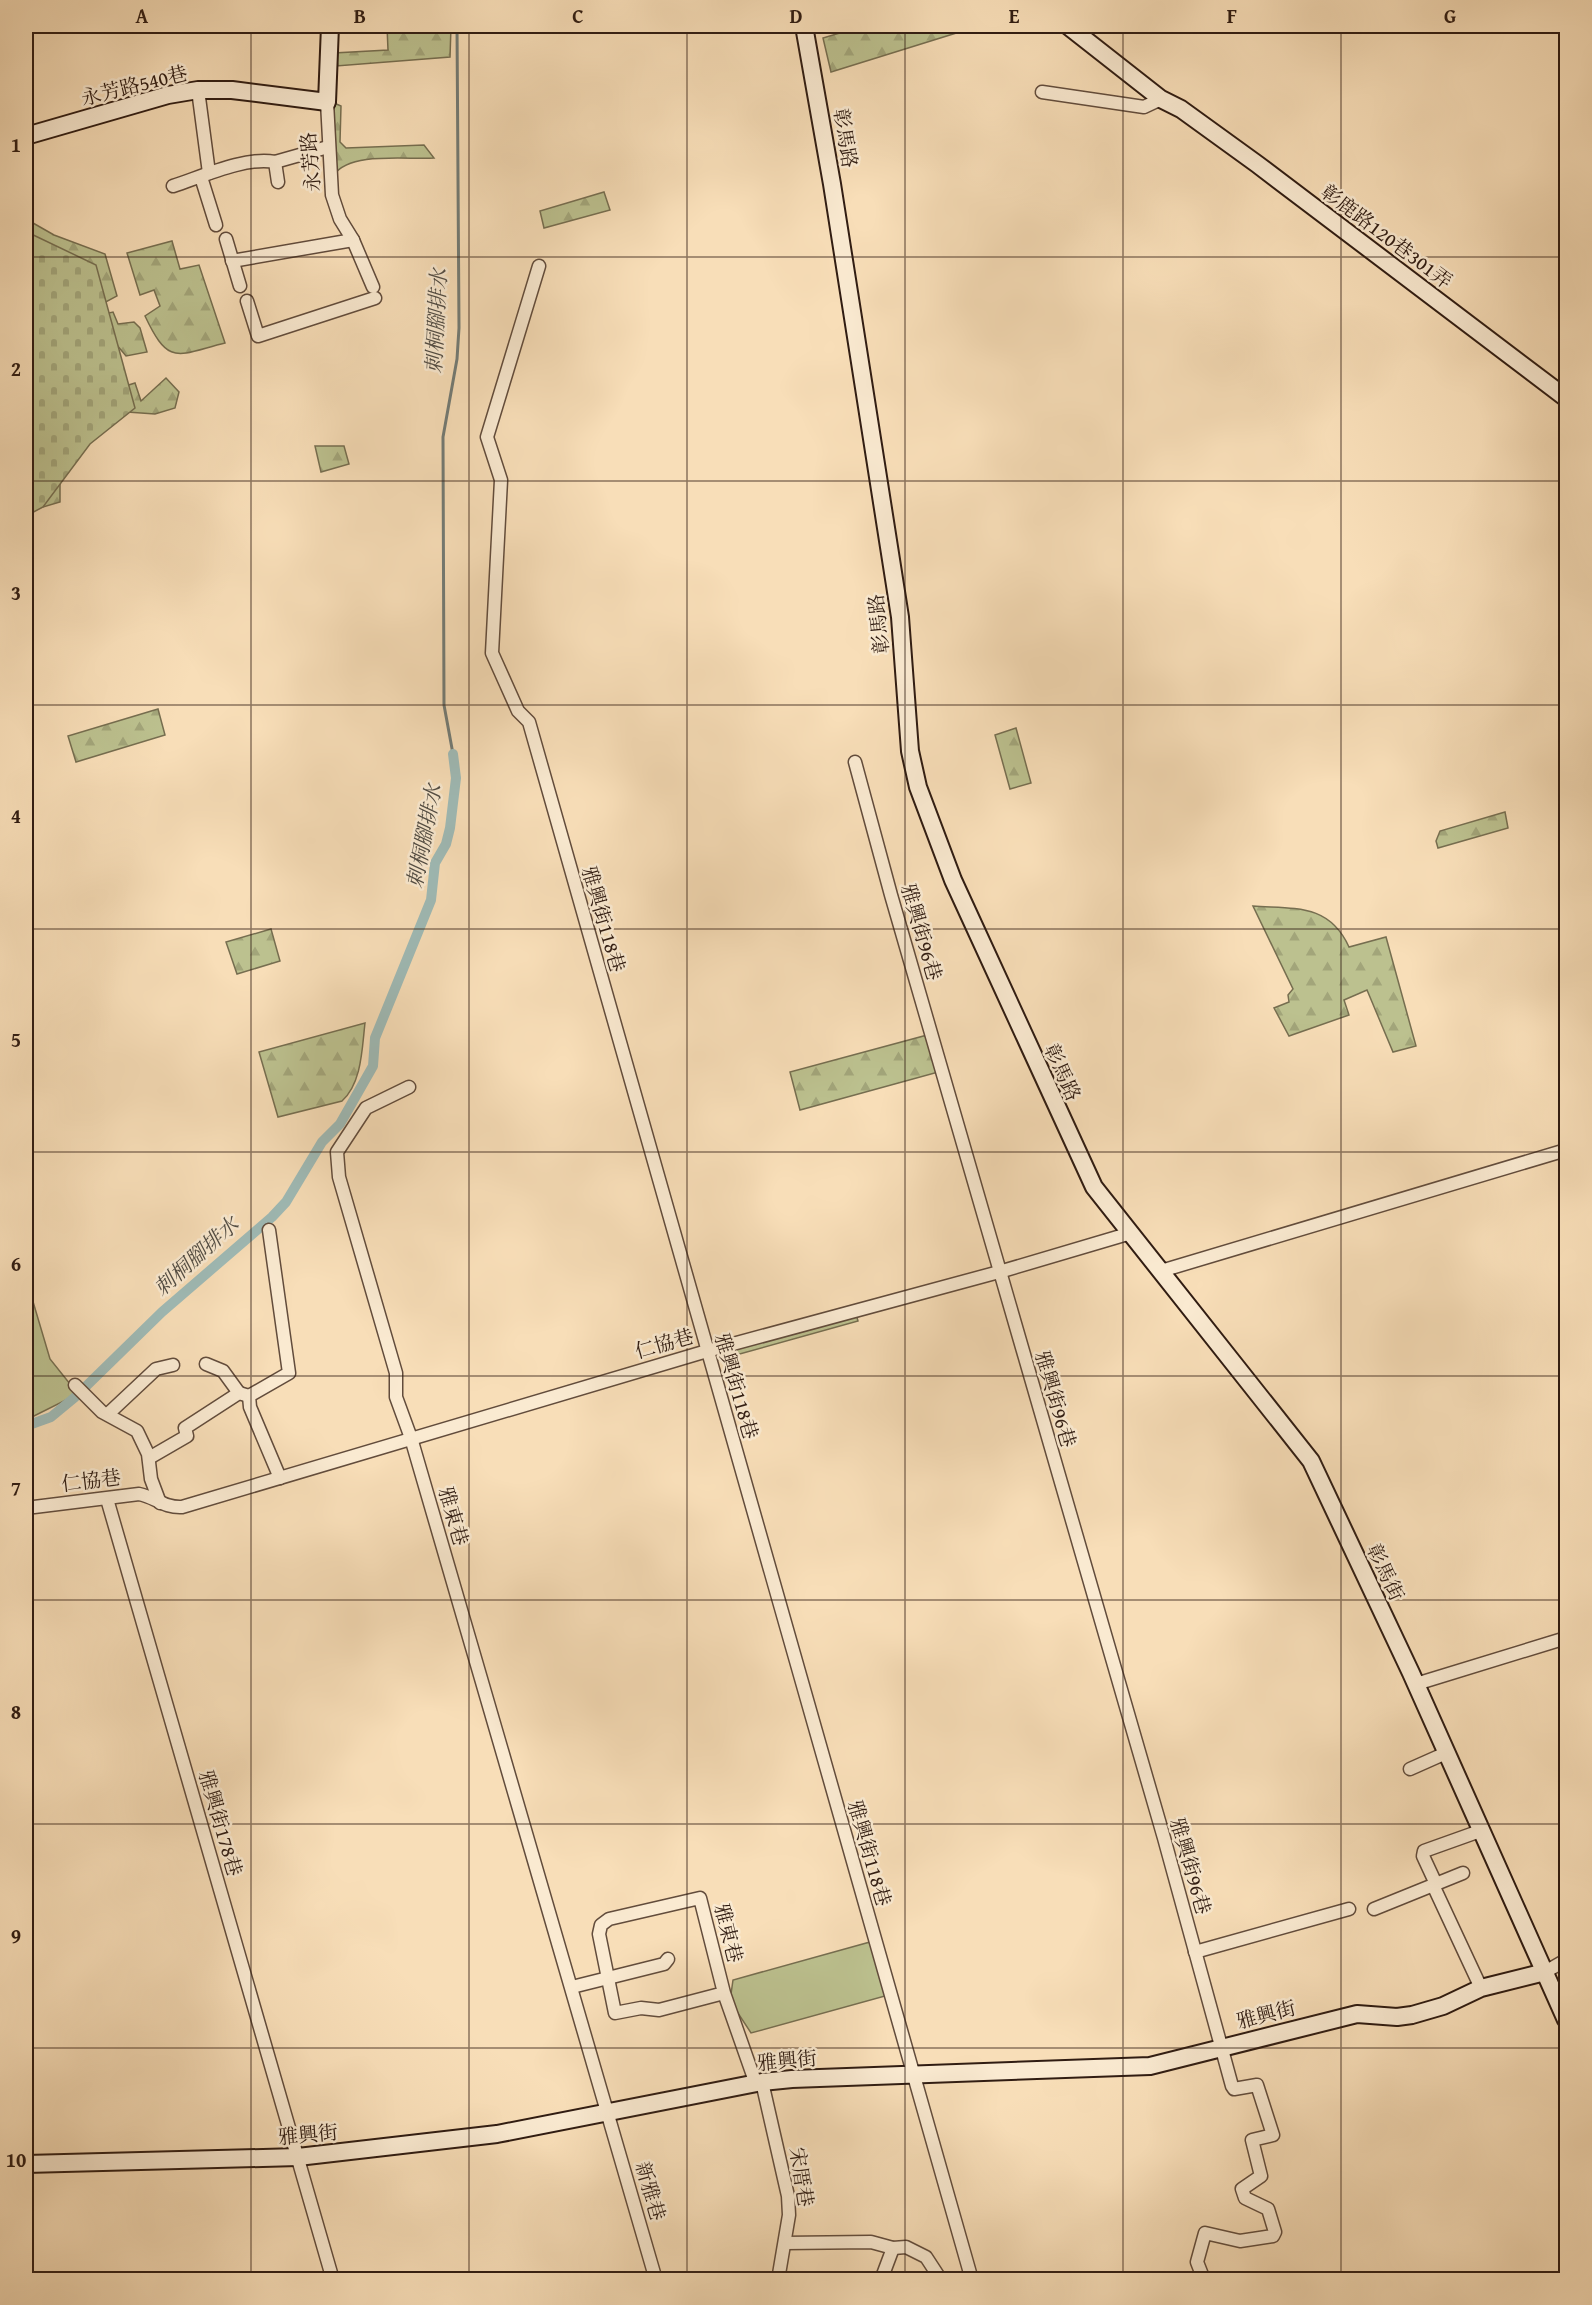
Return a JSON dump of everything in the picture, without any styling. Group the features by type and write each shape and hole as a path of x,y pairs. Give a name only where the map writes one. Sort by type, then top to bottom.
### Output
{"street":[{"name":"永芳路","path":"247,301 258,336 374,293 353,240 340,219 332,195 327,102 330,26"},
{"name":"彰馬路","path":"804,26 832,184 900,617 910,751 918,787 953,880 1094,1187"},
{"name":"彰鹿路120巷301弄","path":"1068,26 1161,99 1181,109 1566,398"},
{"name":"永芳路540巷","path":"26,136 168,95 198,90 232,90 327,102"},
{"path":"198,90 205,175 216,225"},
{"path":"1042,92 1144,107 1161,99"},
{"path":"173,186 264,160 275,162 328,147"},
{"path":"275,162 278,182"},
{"path":"226,239 240,286"},
{"path":"232,261 353,240"},
{"name":"雅興街118巷","path":"539,266 487,437 501,480 492,653 518,711 529,722 972,2280"},
{"name":"雅興街96巷","path":"855,762 1234,2089 1257,2085 1273,2135 1252,2140 1261,2176 1242,2189 1245,2198 1268,2208 1275,2232 1273,2236 1240,2241 1205,2233 1197,2262 1204,2280"},
{"name":"雅東巷","path":"408,1086 366,1108 337,1152 339,1177 396,1373 396,1397 411,1438 608,2113"},
{"path":"1161,1270 1566,1150"},
{"name":"彰馬街","path":"1094,1187 1311,1461 1416,1684 1566,2020"},
{"path":"148,1458 187,1436 184,1428 244,1394 289,1373 269,1230"},
{"name":"仁協巷","path":"26,1508 139,1494 149,1496 169,1508 182,1507 707,1351 999,1272 1131,1233"},
{"path":"206,1364 223,1371 244,1394 280,1478"},
{"path":"108,1414 156,1369 173,1365"},
{"name":"仁協巷","path":"75,1385 102,1412 137,1431 148,1458 151,1479 160,1503"},
{"name":"雅興街178巷","path":"107,1499 333,2280"},
{"path":"1416,1684 1566,1638"},
{"path":"1410,1769 1446,1753"},
{"path":"1480,1831 1424,1851 1423,1856 1482,1988"},
{"path":"1374,1909 1463,1873"},
{"name":"雅東巷","path":"724,1993 659,2010 641,2008 615,2013 599,1929 604,1922 696,1897 700,1898 724,1993 759,2083"},
{"path":"1195,1952 1349,1909"},
{"path":"572,1987 664,1964 668,1959"},
{"path":"1545,1972 1566,1960"},
{"name":"雅興街","path":"26,2164 298,2157 497,2134 759,2083 1150,2066 1222,2046 1357,2014 1397,2017 1412,2015 1443,2006 1482,1988 1545,1972"},
{"name":"宋厝巷","path":"759,2083 788,2196 786,2243 778,2280"},
{"name":"新雅巷","path":"608,2113 656,2280"},
{"path":"786,2243 871,2242 893,2248 906,2247 926,2257 940,2280"},
{"path":"881,2280 893,2248"}],"green space":[{"path":"387,26 451,26 450,57 336,66 334,53 388,50"},
{"path":"863,26 964,26 966,30 831,72 823,38"},
{"path":"334,103 341,106 340,142 346,148 424,145 434,158 381,158 353,162 342,167 334,175"},
{"path":"604,192 610,210 544,228 540,211"},
{"path":"26,219 54,235 105,254 117,296 39,338 31,335 26,321 26,285 34,284 72,261 26,270"},
{"path":"27,232 96,265 135,408 90,444 43,507 26,516 26,401 30,397 28,285 26,285"},
{"path":"172,241 180,269 199,265 225,343 196,351 176,353 168,350 153,332 145,316 160,306 154,290 140,295 127,253"},
{"path":"113,312 118,324 134,322 140,328 147,352 126,356 116,344 119,388 135,383 141,401 166,378 179,392 175,408 155,414 127,412 99,423 60,476 60,502 26,512 26,349 30,350 100,315"},
{"path":"315,446 344,446 349,464 321,472"},
{"path":"158,709 165,735 76,762 68,736"},
{"path":"1016,728 1031,783 1010,789 995,735"},
{"path":"1505,812 1508,828 1438,848 1436,841 1440,831"},
{"path":"1253,906 1296,909 1321,915 1341,933 1349,947 1386,937 1416,1046 1393,1052 1367,990 1344,1000 1349,1015 1289,1036 1274,1008 1289,1002 1288,995 1293,989"},
{"path":"271,929 280,961 237,974 226,942"},
{"path":"365,1023 362,1054 354,1085 349,1094 342,1101 278,1117 259,1052"},
{"path":"931,1034 942,1071 800,1110 790,1072"},
{"path":"26,1278 50,1359 78,1394 26,1420"},
{"path":"856,1314 858,1321 718,1360 718,1351"},
{"path":"870,1942 885,1996 751,2033 730,2001 733,1980"}],"waterway":[{"name":"刺桐腳排水","path":"453,754 444,705 443,437 457,359 459,328 457,26"},
{"name":"刺桐腳排水","path":"26,1426 51,1417 74,1398 162,1312 272,1217 286,1202 322,1142 340,1124 373,1066 375,1038 431,900 435,863 446,844 450,828 456,778 453,754"}]}
